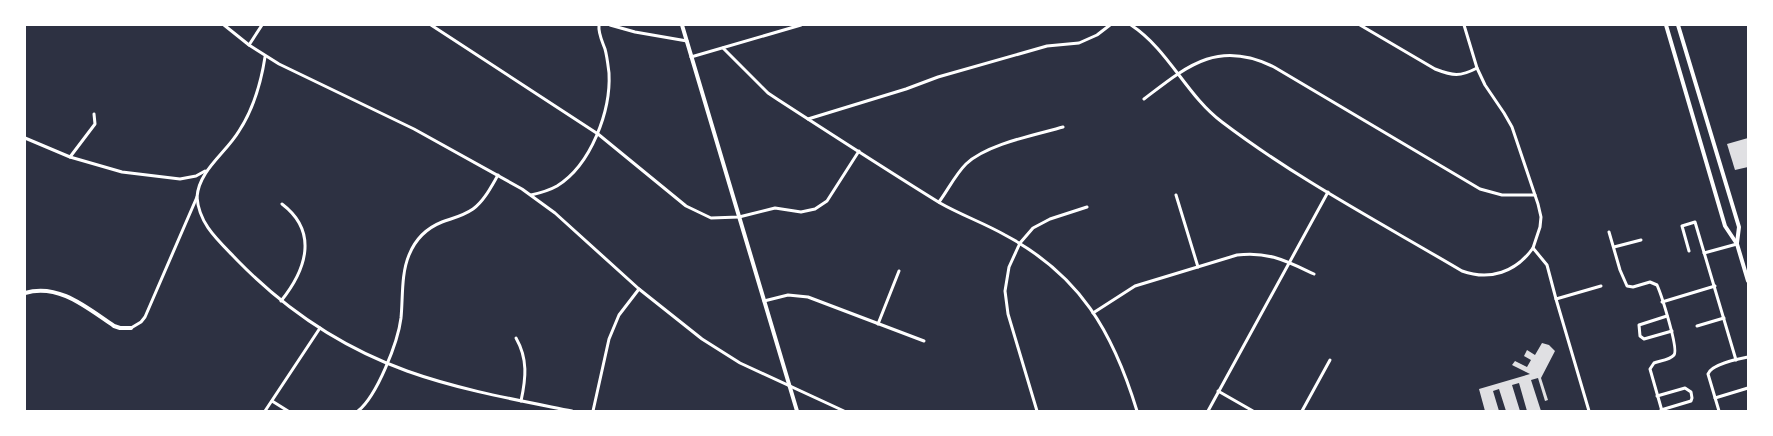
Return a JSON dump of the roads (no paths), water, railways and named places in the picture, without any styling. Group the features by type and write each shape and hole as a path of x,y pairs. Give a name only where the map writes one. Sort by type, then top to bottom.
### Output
{"street":[{"path":"224,25 249,46 264,56 414,129 498,175 532,196 555,213 639,289 720,352 747,367 844,411"},
{"path":"249,46 255,39 262,25"},
{"path":"431,25 598,134 686,206 711,218 739,217 775,208 801,212 822,206 830,197 859,151"},
{"path":"532,196 552,188 565,180 584,158 598,134 604,117 609,88 608,61 599,32 599,25"},
{"path":"610,25 635,32 687,41"},
{"path":"682,25 797,411"},
{"path":"691,57 801,25"},
{"path":"808,118 906,90 938,77 1047,46 1079,43 1097,36 1110,25"},
{"path":"1131,25 1156,47 1200,102 1222,122 1305,179 1470,274 1489,276 1507,271 1522,262 1533,248 1540,226 1541,217 1512,127 1485,85 1477,68 1464,25"},
{"path":"1360,25 1435,69 1464,75 1477,68"},
{"path":"1666,25 1725,226 1736,244 1748,281"},
{"path":"1678,25 1739,227 1736,244"},
{"path":"724,48 768,93 939,202 1020,243 1058,272 1094,313 1112,344 1120,360 1137,411"},
{"path":"25,293 39,291 59,293 76,301 114,326 120,328 131,328 141,322 145,317 197,197 200,183 207,170 231,144 248,115 259,86 264,56"},
{"path":"1144,99 1177,74 1198,62 1210,58 1232,56 1254,59 1274,67 1480,189 1502,195 1535,195"},
{"path":"70,157 95,124 94,114"},
{"path":"939,202 959,172 966,164 979,154 993,148 1063,127"},
{"path":"25,138 70,157 122,172 169,179 188,179 207,170"},
{"path":"358,411 368,402 374,393 398,332 406,266 413,247 425,232 433,226 474,209 486,196 498,175"},
{"path":"1208,411 1328,192"},
{"path":"1176,195 1198,266"},
{"path":"197,197 200,215 209,230 246,269 281,300 320,328 360,351 387,363 451,384 572,411"},
{"path":"281,300 296,280 302,266 305,250 304,236 300,224 296,216 282,204"},
{"path":"1037,411 1009,320 1005,291 1009,267 1020,243 1030,231 1041,223 1087,207"},
{"path":"1689,251 1682,226 1695,222 1736,360"},
{"path":"1609,232 1626,286 1633,287 1650,282 1654,283 1658,288 1672,331 1676,350 1675,353 1671,357 1654,363 1650,369 1657,396 1662,410 1691,401 1692,398 1691,392 1685,388 1657,396"},
{"path":"1614,247 1642,240"},
{"path":"1704,253 1736,244"},
{"path":"1533,248 1547,264 1589,411"},
{"path":"1094,313 1135,286 1237,255 1249,253 1269,255 1289,262 1314,274"},
{"path":"878,324 899,271"},
{"path":"1556,299 1601,286"},
{"path":"1662,302 1714,286"},
{"path":"593,411 611,332 619,315 639,289"},
{"path":"764,300 788,295 808,297 924,341"},
{"path":"1667,316 1639,325 1640,336 1644,339 1672,331"},
{"path":"1697,326 1724,318"},
{"path":"265,411 320,328"},
{"path":"516,338 523,354 525,364 525,381 521,400"},
{"path":"1719,411 1708,374 1709,371 1714,367 1748,356"},
{"path":"1302,411 1330,360"},
{"path":"1715,398 1748,388"},
{"path":"1218,391 1253,411"},
{"path":"272,401 288,411"}]}
